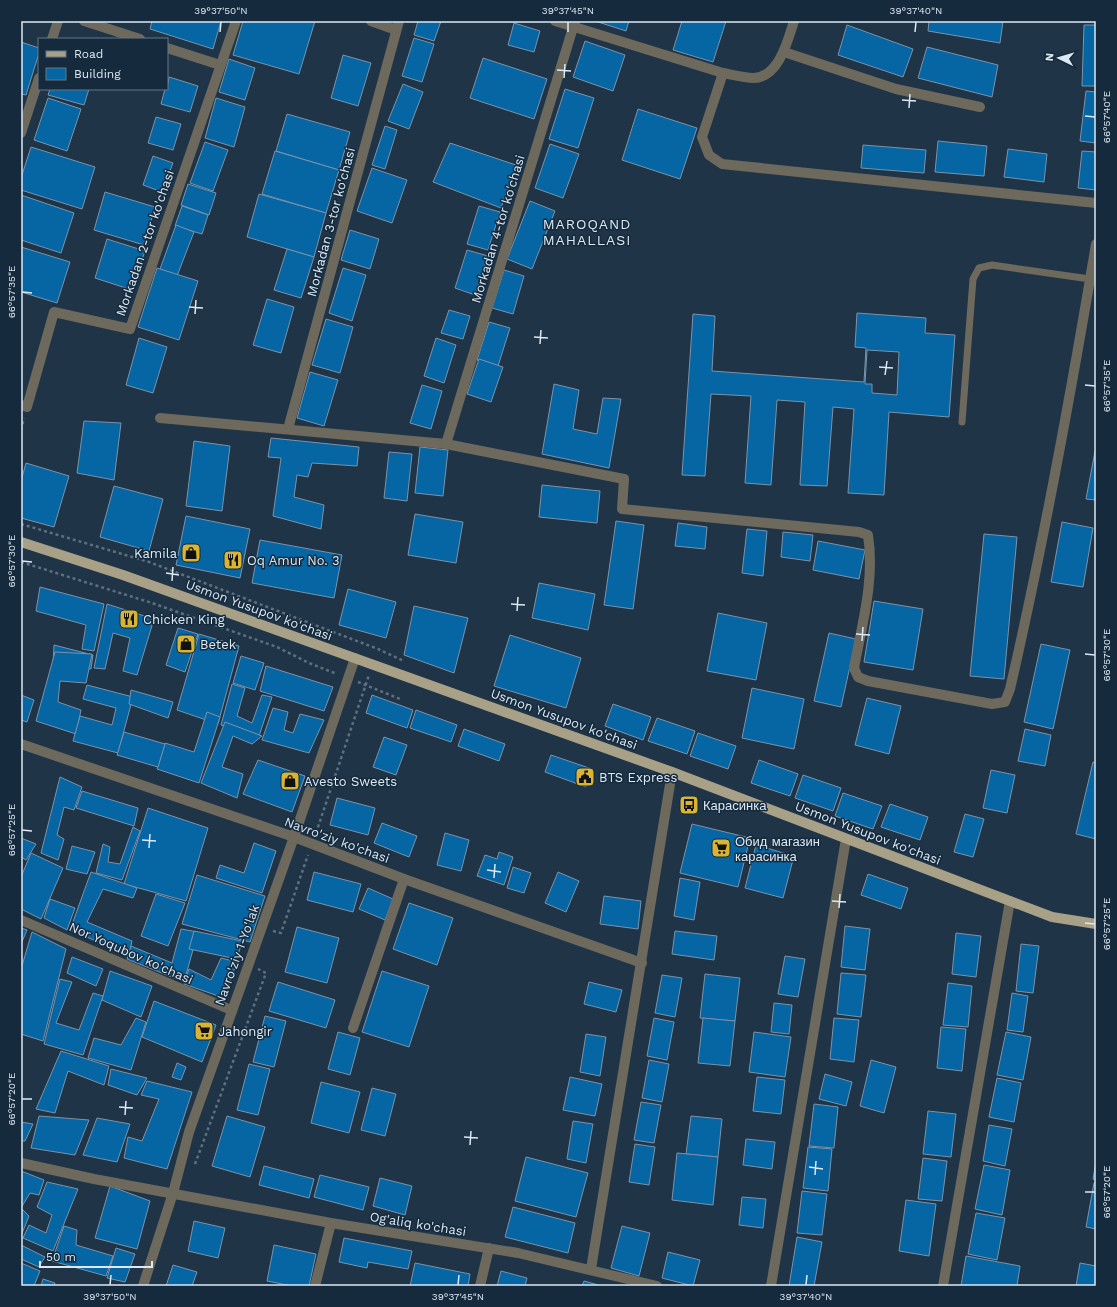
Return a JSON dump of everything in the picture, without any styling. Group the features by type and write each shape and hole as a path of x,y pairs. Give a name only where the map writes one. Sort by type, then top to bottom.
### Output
{"main road":[{"name":"Usmon Yusupov ko'chasi","path":"21,542 123,575 672,772 1052,917 1096,924"}],"street":[{"path":"52,38 58,21"},
{"path":"84,21 137,38"},
{"name":"Morkadan 2-tor ko'chasi","path":"24,406 54,312 130,329 236,21"},
{"path":"371,21 398,26"},
{"path":"555,21 574,24 723,74 755,78 772,70 784,52 794,21"},
{"name":"Morkadan 4-tor ko'chasi","path":"446,444 574,24"},
{"name":"Morkadan 3-tor ko'chasi","path":"288,429 398,26"},
{"path":"168,48 220,65"},
{"path":"784,52 896,89 980,107"},
{"path":"723,74 702,137 709,155 722,164 1096,203"},
{"path":"21,133 38,81"},
{"path":"160,418 446,444 624,479 622,508 859,532 868,535 870,550 870,583 854,668 858,677 868,681 992,704 1004,702 1010,689 1033,589 1093,279 1096,244"},
{"name":"Navro'ziy 1-Yo'lak","path":"143,1286 173,1193 189,1132 231,1010 294,837 354,658"},
{"name":"Navro'ziy ko'chasi","path":"21,744 294,837 404,879 642,963"},
{"path":"591,1269 672,772"},
{"path":"771,1286 846,839"},
{"path":"354,1028 404,879"},
{"path":"943,1286 1010,901"},
{"name":"Nor Yoqubov ko'chasi","path":"21,920 231,1010"},
{"name":"Og'aliq ko'chasi","path":"21,1163 94,1179 331,1223 489,1248 591,1269 657,1286"},
{"path":"315,1286 331,1223"},
{"path":"480,1286 489,1248"}],"lane":[{"path":"962,422 973,279 979,268 992,265 1093,279"}],"path":[{"path":"21,524 149,562 378,649 408,663"},
{"path":"21,562 152,603 255,639 277,647 309,663"},
{"path":"261,927 281,933 378,649"},
{"path":"194,1165 266,973"}],"building":[{"path":"152,21 221,21 213,49 150,29"},
{"path":"243,21 315,21 299,74 233,55"},
{"path":"418,21 441,21 434,41 414,35"},
{"path":"595,21 629,21 626,31"},
{"path":"682,21 726,21 713,62 673,50"},
{"path":"929,21 1003,21 1000,43 928,31"},
{"path":"514,23 540,31 534,52 508,45"},
{"path":"847,25 913,49 903,77 838,55"},
{"path":"1084,25 1096,25 1096,86 1082,86"},
{"path":"414,38 434,44 422,82 402,76"},
{"path":"585,41 625,55 613,91 573,77"},
{"path":"21,42 38,48 38,56 26,95 21,94"},
{"path":"927,47 998,65 992,97 918,78"},
{"path":"343,55 371,63 358,106 331,98"},
{"path":"483,58 547,79 534,119 470,98"},
{"path":"229,59 255,68 245,100 219,92"},
{"path":"169,77 198,86 190,112 161,104 165,90 168,90"},
{"path":"403,84 423,92 409,129 388,121"},
{"path":"565,89 594,98 578,148 549,139"},
{"path":"50,90 89,90 84,105 48,95"},
{"path":"1086,91 1096,92 1096,143 1080,141"},
{"path":"48,98 81,109 67,151 34,140"},
{"path":"216,98 245,107 234,147 205,138"},
{"path":"638,109 697,128 680,179 622,160"},
{"path":"287,114 350,132 339,170 276,151"},
{"path":"156,117 181,124 173,150 148,143"},
{"path":"385,126 397,130 385,169 372,165"},
{"path":"938,141 987,146 984,176 935,172"},
{"path":"205,142 228,150 213,191 190,183"},
{"path":"450,143 516,165 501,208 433,182"},
{"path":"550,144 579,154 563,198 535,188"},
{"path":"863,145 926,150 924,173 861,168"},
{"path":"31,147 95,167 82,209 21,190 21,178"},
{"path":"1008,149 1047,154 1044,182 1004,177"},
{"path":"275,151 339,170 326,213 262,194"},
{"path":"1082,151 1096,152 1096,190 1078,188"},
{"path":"153,156 173,163 162,192 143,185"},
{"path":"372,168 407,180 392,223 357,211"},
{"path":"188,184 216,193 209,215 181,205"},
{"path":"105,192 155,207 144,245 94,230"},
{"path":"259,194 326,213 314,257 247,237"},
{"path":"21,195 74,213 61,253 21,240"},
{"path":"530,201 555,211 532,269 507,259"},
{"path":"182,206 208,215 202,234 175,226"},
{"path":"479,206 500,212 488,250 467,244"},
{"path":"176,225 194,232 177,276 160,269"},
{"path":"350,230 379,239 370,269 341,260"},
{"path":"107,239 145,251 132,290 95,278"},
{"path":"21,247 70,262 57,303 21,292"},
{"path":"287,249 314,257 301,298 274,290"},
{"path":"467,250 488,256 475,295 455,288"},
{"path":"157,268 198,281 179,340 138,327"},
{"path":"343,268 366,275 352,321 329,313"},
{"path":"504,270 524,276 513,314 492,308"},
{"path":"267,299 294,307 281,353 253,345"},
{"path":"449,310 470,316 463,339 441,333"},
{"path":"857,313 926,318 925,333 955,335 949,417 889,412 884,495 848,493 854,409 833,407 827,486 800,485 805,402 777,400 771,485 745,483 751,396 711,394 705,476 682,475 693,314 715,316 712,371 864,382 866,348 855,347","holes":["867,350 899,352 897,395 872,393 872,384 865,384"]},
{"path":"326,319 353,327 340,373 312,365"},
{"path":"489,322 510,328 498,366 477,360"},
{"path":"139,338 167,347 153,393 126,385"},
{"path":"436,338 456,345 444,383 424,376"},
{"path":"479,359 503,367 491,402 467,394"},
{"path":"310,372 338,380 324,426 297,418"},
{"path":"554,384 579,390 573,429 597,434 603,398 621,399 609,468 542,454"},
{"path":"422,385 442,391 431,429 410,423"},
{"path":"84,421 121,423 114,480 77,473"},
{"path":"271,438 359,447 357,466 312,463 308,477 297,475 294,497 324,505 321,529 273,516 281,458 268,457"},
{"path":"194,441 230,446 222,511 186,506"},
{"path":"1096,446 1096,500 1086,499"},
{"path":"420,447 448,450 443,496 415,493"},
{"path":"389,452 412,454 407,501 384,498"},
{"path":"26,463 69,476 54,527 21,518 21,481"},
{"path":"542,485 600,491 597,523 539,517"},
{"path":"114,486 163,499 149,551 100,537"},
{"path":"415,514 463,522 456,563 408,555"},
{"path":"186,516 250,529 240,578 176,565"},
{"path":"616,521 644,525 633,609 604,605"},
{"path":"1062,522 1093,528 1083,587 1051,582"},
{"path":"678,523 707,527 705,549 675,546"},
{"path":"747,529 767,531 763,576 742,573"},
{"path":"783,532 813,535 810,561 781,557"},
{"path":"984,534 1017,537 1004,679 970,676"},
{"path":"260,540 342,555 334,598 252,583"},
{"path":"818,541 865,550 859,579 813,570"},
{"path":"539,583 595,594 588,630 532,618"},
{"path":"40,587 104,604 94,651 82,649 86,625 36,611"},
{"path":"348,589 396,602 386,638 339,625"},
{"path":"874,601 923,609 913,670 864,662"},
{"path":"107,604 154,619 137,675 123,671 130,638 113,633 105,669 94,668"},
{"path":"414,606 468,618 454,673 404,655"},
{"path":"718,613 767,623 756,680 707,671"},
{"path":"178,628 198,634 185,672 166,665"},
{"path":"829,633 856,639 841,707 814,701"},
{"path":"199,634 239,646 218,724 177,710"},
{"path":"510,635 581,658 566,708 494,686"},
{"path":"1041,644 1070,650 1053,729 1024,722"},
{"path":"54,645 93,655 91,669 53,665"},
{"path":"55,652 92,654 86,683 60,681 58,702 81,710 76,734 36,721"},
{"path":"241,656 264,663 255,690 233,683"},
{"path":"266,666 333,687 324,711 260,691"},
{"path":"232,684 245,688 237,716 252,723 262,695 272,697 258,739 221,725"},
{"path":"87,685 133,697 118,753 73,741 80,716 112,725 116,708 83,699"},
{"path":"752,688 804,699 794,749 742,738"},
{"path":"131,690 173,702 168,718 129,704"},
{"path":"21,695 34,700 27,722 21,720"},
{"path":"372,695 413,710 407,728 366,713"},
{"path":"867,698 901,706 889,754 855,745"},
{"path":"613,704 651,717 643,740 605,726"},
{"path":"273,708 288,712 284,730 293,733 300,714 324,720 309,753 262,740"},
{"path":"416,710 457,725 451,742 410,728"},
{"path":"207,712 220,717 199,783 157,769 165,743 194,752"},
{"path":"657,718 695,731 687,754 648,741"},
{"path":"225,722 262,736 252,744 233,736 222,767 243,774 237,798 201,783"},
{"path":"464,729 505,744 499,761 458,746"},
{"path":"1025,729 1051,735 1045,766 1018,761"},
{"path":"124,732 165,744 158,767 117,755"},
{"path":"698,733 736,746 728,769 690,756"},
{"path":"384,737 407,745 396,775 373,767"},
{"path":"551,755 592,769 586,787 545,772"},
{"path":"258,760 305,776 292,812 243,794"},
{"path":"759,760 798,774 790,796 751,783"},
{"path":"1093,762 1096,763 1096,839 1076,834"},
{"path":"991,770 1015,775 1007,813 983,808"},
{"path":"803,775 841,788 833,811 795,798"},
{"path":"60,777 82,787 74,810 64,807 57,835 64,839 58,860 41,853"},
{"path":"82,791 138,808 134,826 76,808"},
{"path":"843,793 882,806 873,829 835,816"},
{"path":"337,798 375,808 368,835 330,825"},
{"path":"890,804 928,817 920,840 881,827"},
{"path":"148,808 208,828 186,901 124,884"},
{"path":"965,814 984,819 973,857 954,852"},
{"path":"382,823 417,836 409,857 374,843"},
{"path":"692,824 750,838 738,887 680,873"},
{"path":"133,827 140,831 122,880 96,873 103,844 110,847 108,862 120,864"},
{"path":"445,833 469,840 461,871 437,865"},
{"path":"21,838 36,844 26,860 21,857"},
{"path":"254,843 276,851 262,893 216,878 220,865 244,873"},
{"path":"756,845 794,856 783,898 745,888"},
{"path":"72,846 95,852 87,874 66,869"},
{"path":"499,852 513,857 504,885 477,876 485,855 497,859"},
{"path":"31,853 63,868 41,919 21,909 21,877"},
{"path":"513,867 531,873 524,893 507,888"},
{"path":"91,872 137,888 133,898 103,889 87,922 132,941 129,955 70,930"},
{"path":"314,872 361,884 353,912 307,900"},
{"path":"558,872 579,881 566,912 545,903"},
{"path":"868,874 908,888 901,909 861,895"},
{"path":"197,875 265,896 250,942 182,924"},
{"path":"680,878 700,882 694,920 674,916"},
{"path":"368,888 393,899 385,920 359,909"},
{"path":"156,894 185,903 168,946 141,936"},
{"path":"604,896 641,901 638,929 600,924"},
{"path":"50,899 75,908 67,930 44,918"},
{"path":"409,903 453,918 437,965 393,949"},
{"path":"845,926 870,929 865,970 841,967"},
{"path":"297,927 339,938 327,983 285,972"},
{"path":"21,928 27,930 21,944"},
{"path":"181,929 198,932 184,982 127,959 131,946 172,963"},
{"path":"194,931 242,941 237,959 189,949"},
{"path":"675,931 717,936 714,960 672,954"},
{"path":"32,932 66,949 43,1041 21,1034 21,969"},
{"path":"956,933 981,936 976,977 952,974"},
{"path":"1021,944 1039,946 1033,993 1016,991"},
{"path":"785,956 805,959 798,997 778,994"},
{"path":"72,957 103,969 96,986 67,973"},
{"path":"221,958 237,962 224,998 184,984 189,969 211,980"},
{"path":"110,971 152,986 141,1017 102,1000"},
{"path":"382,971 429,986 409,1047 362,1032"},
{"path":"841,973 866,975 861,1017 837,1014"},
{"path":"705,974 740,978 735,1021 700,1018"},
{"path":"662,975 682,978 675,1017 655,1013"},
{"path":"60,979 72,982 56,1023 79,1030 93,993 103,996 83,1055 44,1044"},
{"path":"278,982 335,1000 326,1028 269,1011"},
{"path":"589,982 622,990 616,1012 584,1004"},
{"path":"948,983 972,986 968,1027 943,1025"},
{"path":"1012,993 1028,996 1023,1032 1007,1030"},
{"path":"154,1001 216,1025 202,1062 142,1037"},
{"path":"774,1003 792,1005 789,1034 771,1032"},
{"path":"265,1016 286,1021 274,1067 253,1062"},
{"path":"136,1018 146,1022 131,1070 88,1058 94,1038 121,1045"},
{"path":"654,1018 674,1022 667,1060 647,1056"},
{"path":"703,1018 735,1021 730,1066 698,1063"},
{"path":"834,1018 859,1020 854,1062 830,1059"},
{"path":"941,1027 966,1029 962,1071 937,1068"},
{"path":"338,1032 360,1038 350,1075 328,1069"},
{"path":"754,1032 791,1037 785,1077 749,1072"},
{"path":"1006,1032 1031,1037 1023,1080 997,1075"},
{"path":"586,1034 606,1037 600,1076 580,1072"},
{"path":"61,1051 109,1066 104,1085 68,1071 55,1113 36,1109"},
{"path":"649,1060 669,1064 662,1102 642,1098"},
{"path":"871,1060 896,1067 884,1113 860,1106"},
{"path":"177,1063 186,1067 181,1080 172,1077"},
{"path":"249,1064 270,1069 258,1115 237,1110"},
{"path":"111,1069 147,1078 137,1095 108,1085"},
{"path":"825,1074 852,1082 846,1106 819,1099"},
{"path":"570,1077 602,1084 595,1116 563,1110"},
{"path":"757,1077 785,1080 781,1114 753,1111"},
{"path":"997,1078 1021,1083 1014,1122 989,1117"},
{"path":"147,1081 192,1092 167,1169 124,1158 128,1137 142,1141 159,1099 141,1095"},
{"path":"321,1082 360,1092 349,1133 311,1123"},
{"path":"372,1088 396,1094 385,1136 361,1130"},
{"path":"641,1102 661,1105 654,1143 634,1140"},
{"path":"814,1104 838,1107 834,1148 809,1146"},
{"path":"928,1111 956,1114 951,1157 923,1154"},
{"path":"39,1116 89,1120 75,1155 31,1148"},
{"path":"227,1116 265,1127 250,1177 212,1166"},
{"path":"691,1116 722,1119 718,1157 686,1154"},
{"path":"97,1118 130,1124 117,1162 83,1155"},
{"path":"573,1121 593,1124 586,1163 567,1159"},
{"path":"21,1122 33,1124 25,1141 21,1141"},
{"path":"989,1125 1012,1129 1005,1166 983,1161"},
{"path":"746,1139 775,1142 772,1169 743,1165"},
{"path":"635,1144 655,1147 649,1185 629,1182"},
{"path":"808,1147 832,1149 828,1191 803,1188"},
{"path":"677,1153 718,1157 713,1205 672,1200"},
{"path":"526,1157 588,1173 576,1217 515,1201"},
{"path":"923,1158 947,1161 942,1201 918,1199"},
{"path":"1096,1162 1096,1180 1093,1179"},
{"path":"984,1165 1010,1170 1002,1215 975,1209"},
{"path":"264,1166 314,1179 309,1198 259,1185"},
{"path":"21,1171 44,1180 39,1195 30,1193 21,1208"},
{"path":"320,1175 369,1187 363,1210 314,1197"},
{"path":"380,1178 412,1186 405,1215 373,1206"},
{"path":"47,1182 78,1189 53,1251 23,1238 29,1225 46,1233 52,1215 37,1207"},
{"path":"1094,1183 1096,1183 1096,1229 1086,1227"},
{"path":"110,1186 150,1201 137,1249 95,1238"},
{"path":"802,1191 827,1194 822,1235 797,1233"},
{"path":"742,1197 766,1199 763,1228 739,1225"},
{"path":"906,1200 936,1204 929,1256 899,1251"},
{"path":"513,1207 575,1223 568,1253 505,1237"},
{"path":"21,1208 29,1216 21,1236"},
{"path":"976,1213 1005,1218 997,1260 968,1254"},
{"path":"194,1221 225,1228 218,1258 188,1251"},
{"path":"64,1226 77,1230 76,1245 113,1256 106,1276 52,1261"},
{"path":"622,1226 650,1233 639,1276 611,1268"},
{"path":"797,1237 822,1242 814,1286 789,1286"},
{"path":"344,1238 412,1251 408,1269 368,1262 367,1268 339,1262"},
{"path":"21,1245 45,1257 39,1267 21,1259"},
{"path":"274,1245 316,1254 309,1286 292,1286 267,1281"},
{"path":"116,1248 135,1254 125,1282 107,1278"},
{"path":"668,1252 700,1260 693,1286 662,1278"},
{"path":"966,1256 1020,1266 1017,1286 961,1286"},
{"path":"21,1263 40,1271 34,1286 21,1286"},
{"path":"415,1263 470,1274 468,1286 410,1286"},
{"path":"1080,1263 1096,1266 1096,1286 1076,1286"},
{"path":"173,1265 197,1272 192,1286 166,1286"},
{"path":"501,1271 527,1278 525,1286 497,1286"},
{"path":"43,1279 55,1283 54,1286 41,1286"},
{"path":"584,1281 602,1286 582,1286"}],"place":[{"name":"Kamila","path":"191,553"},
{"name":"Oq Amur No. 3","path":"233,560"},
{"name":"Chicken King","path":"129,619"},
{"name":"Betek","path":"186,644"},
{"name":"BTS Express","path":"585,777"},
{"name":"Avesto Sweets","path":"290,781"},
{"name":"Карасинка","path":"689,805"},
{"name":"Обид магазин карасинка","path":"721,848"},
{"name":"Jahongir","path":"204,1031"}],"district":[{"name":"MAROQAND MAHALLASI","path":"587,232"}]}
